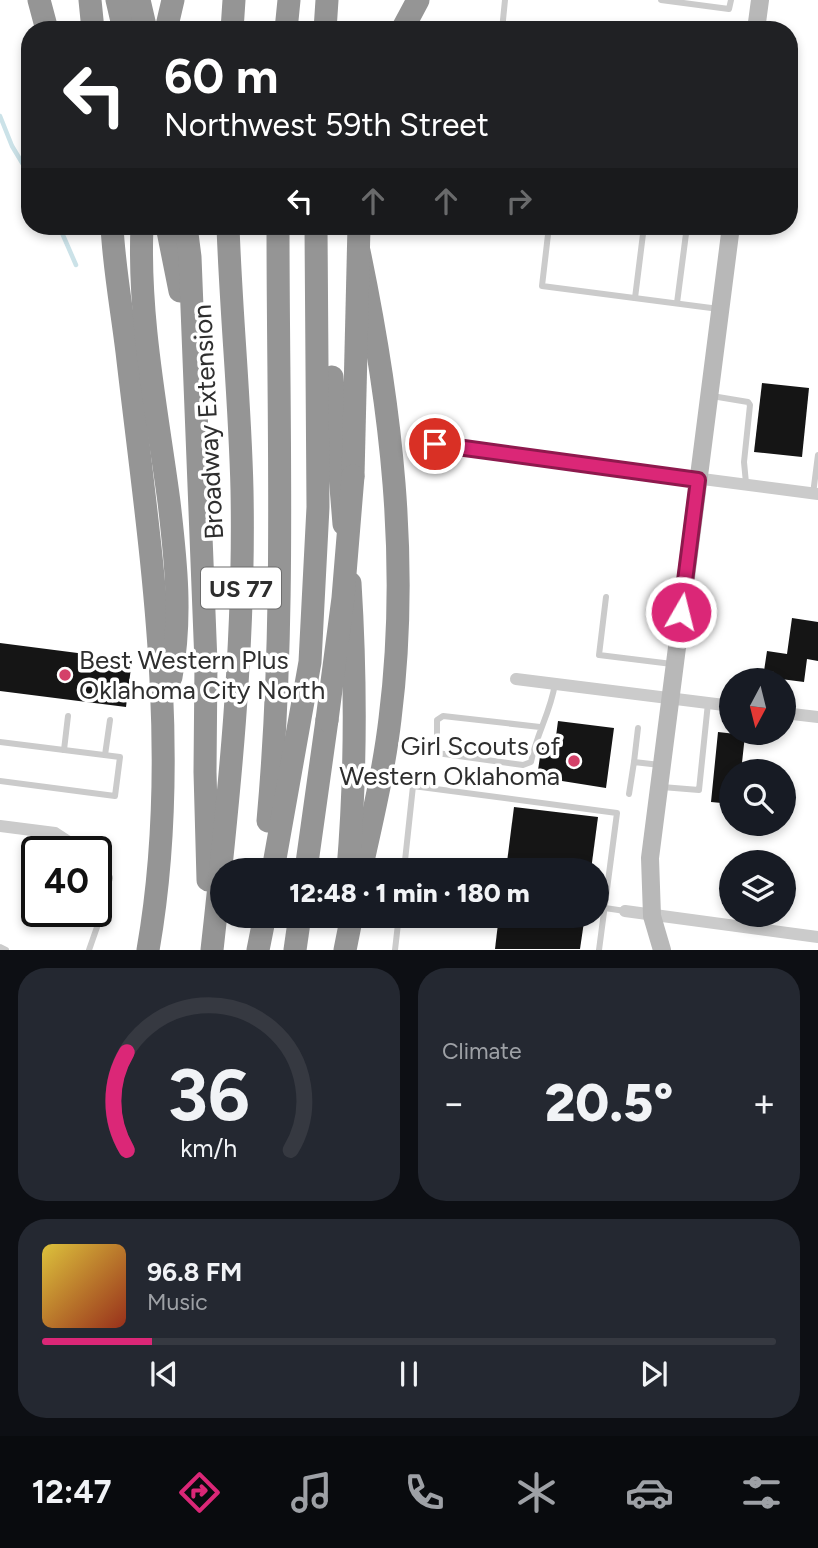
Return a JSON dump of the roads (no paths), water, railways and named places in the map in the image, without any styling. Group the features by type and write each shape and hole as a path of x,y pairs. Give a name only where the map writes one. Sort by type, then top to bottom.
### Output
{"highway":[{"path":"39,0 45,21"},
{"path":"90,0 92,21"},
{"path":"117,0 122,21"},
{"path":"139,0 144,21"},
{"path":"168,21 173,0"},
{"path":"233,21 234,0"},
{"path":"287,21 289,0"},
{"path":"326,21 327,0"},
{"path":"407,21 418,0"},
{"path":"110,235 155,598 164,712 162,835 148,950"},
{"path":"142,235 144,300 177,574 178,640 164,712"},
{"path":"169,235 193,352"},
{"path":"187,235 206,663 205,772 211,950"},
{"name":"Broadway Extension","path":"211,950 231,778 242,588 242,489 228,235"},
{"name":"US 77","path":"263,858 273,764 281,634 278,235"},
{"path":"275,858 310,662 318,507 316,235"},
{"path":"316,235 331,366 354,641 355,785 349,858"},
{"path":"308,858 343,598 353,476 359,235"},
{"path":"359,251 380,352 393,450 399,594 390,719 363,858"},
{"path":"256,950 257,928"},
{"path":"256,950 262,928"},
{"path":"295,950 298,928"},
{"path":"344,950 345,928"},
{"path":"344,950 349,928"}],"street":[{"path":"757,21 760,0"},
{"path":"662,950 652,916 650,858 730,235"},
{"path":"435,444 816,494"},
{"path":"516,679 719,704"},
{"path":"796,714 818,717"},
{"path":"0,826 55,833 60,836"},
{"path":"625,911 818,937"}],"lane":[{"path":"503,21 505,0"},
{"path":"662,0 729,9 731,0"},
{"path":"548,235 542,286 720,309"},
{"path":"635,298 643,235"},
{"path":"677,303 686,235"},
{"path":"709,396 748,402 750,405 744,462 746,485"},
{"path":"816,494 818,455"},
{"path":"606,597 599,655 674,664"},
{"path":"540,727 443,716 437,720 435,747 437,753 523,765 531,762 540,727 551,712 555,684"},
{"path":"659,787 699,790 708,703"},
{"path":"64,750 68,716"},
{"path":"106,755 110,720"},
{"path":"629,794 638,728"},
{"path":"0,743 120,757 115,796 0,781"},
{"path":"634,762 662,766"},
{"path":"405,858 413,786 617,813 609,876"},
{"path":"609,909 625,911"},
{"path":"89,950 97,927"},
{"path":"395,950 398,928"},
{"path":"599,950 602,928"},
{"path":"0,947 6,950"}],"waterway":[{"path":"0,116 21,161"},
{"path":"63,235 76,265"}],"place":[{"name":"Best Western Plus Oklahoma City North","path":"65,675"},
{"name":"Girl Scouts of Western Oklahoma","path":"574,761"}]}
